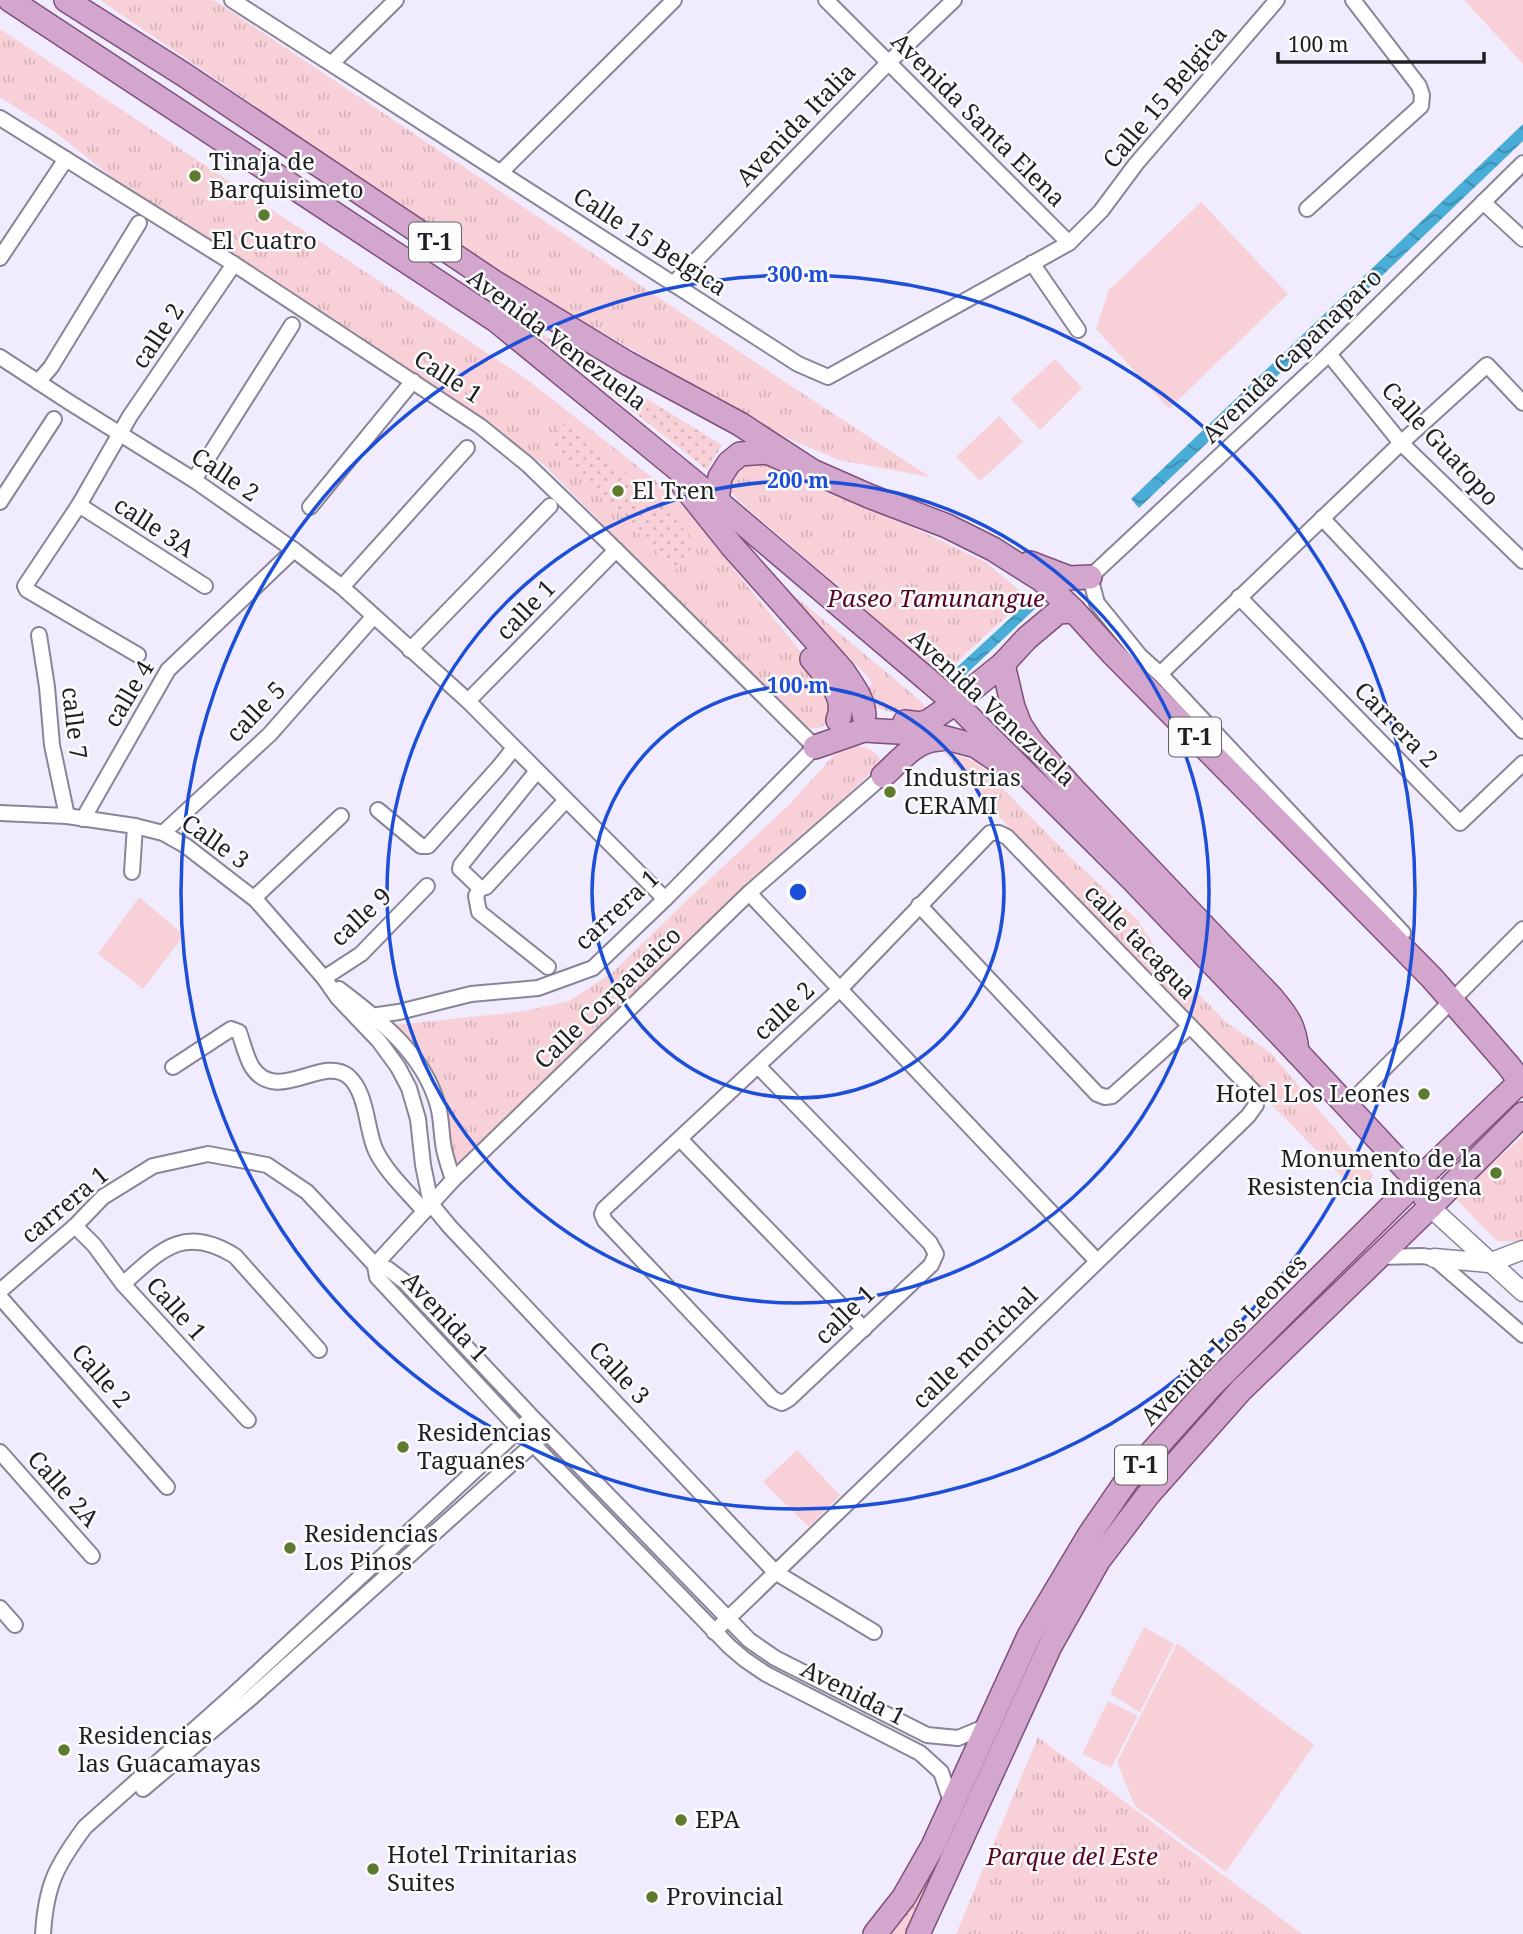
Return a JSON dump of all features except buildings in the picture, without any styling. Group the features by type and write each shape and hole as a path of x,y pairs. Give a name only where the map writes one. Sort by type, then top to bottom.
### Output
{"main road":[{"name":"Avenida Venezuela","path":"10,0 496,321 639,436 955,703 1132,878 1297,1052 1417,1181 1430,1208"},
{"name":"Avenida Venezuela","path":"66,0 183,74 494,282 627,363 740,424 812,471 947,526 993,549 1042,580 1432,978 1522,1082"},
{"path":"639,436 843,671 855,689 864,715"},
{"path":"716,526 720,477 729,463 740,454 767,452 812,471"},
{"path":"731,545 774,611 830,680 837,694 841,713 815,747"},
{"path":"993,549 1069,578 1090,577"},
{"path":"838,720 864,715 920,724 929,721 1003,664 1027,638 1058,612 1074,611"},
{"path":"1003,664 1016,716 1032,743 1272,998 1289,1019 1296,1038 1297,1052"},
{"path":"815,747 864,730 931,734 976,746 998,760 1077,834 1132,878"},
{"path":"883,776 915,747 931,739 949,739"},
{"name":"Avenida Los Leones","path":"875,1934 904,1897 933,1846 1029,1636 1090,1534 1127,1480 1210,1387 1417,1181 1522,1082"},
{"name":"Avenida Los Leones","path":"918,1934 1050,1646 1098,1561 1148,1495 1241,1390 1430,1208 1523,1114"}],"street":[{"name":"Calle 15 Belgica","path":"232,0 799,364 828,377 1069,243 1101,211 1136,164 1277,0"},
{"path":"332,63 396,0"},
{"path":"501,172 674,0"},
{"name":"Avenida Santa Elena","path":"826,0 1069,243"},
{"name":"Avenida Italia","path":"673,284 888,63 954,0"},
{"path":"1307,209 1421,106 1419,86 1353,0"},
{"path":"0,135 6,121"},
{"name":"Calle 1","path":"6,121 234,264 480,426 517,456 616,550 815,747"},
{"path":"0,258 66,159"},
{"name":"Avenida Capanaparo","path":"1090,577 1329,354 1523,163"},
{"path":"1483,202 1523,239"},
{"path":"38,382 51,367 139,223"},
{"path":"1032,263 1078,330"},
{"name":"calle 2","path":"138,655 27,590 25,586 79,505 120,434 234,264"},
{"path":"194,480 292,325"},
{"name":"Calle Guatopo","path":"1329,354 1401,443 1523,561"},
{"name":"Calle 2","path":"0,357 194,480 342,587 468,701 665,899"},
{"path":"1160,674 1401,443 1487,365 1523,403"},
{"path":"310,507 413,381"},
{"path":"0,502 54,419"},
{"path":"342,587 467,448"},
{"name":"calle 3A","path":"79,505 205,586"},
{"path":"410,650 550,506"},
{"path":"1322,518 1523,731"},
{"name":"calle 4","path":"83,819 168,670 294,550"},
{"name":"calle 1","path":"468,701 616,550"},
{"path":"1090,577 1097,603 1140,656 1160,674 1423,954 1432,978"},
{"name":"Carrera 2","path":"1239,597 1460,823 1523,763"},
{"name":"calle 5","path":"163,833 270,734 373,616"},
{"name":"calle 7","path":"39,635 52,745 66,816"},
{"name":"carrera 1","path":"357,1018 399,1012 471,994 538,988 593,968 815,747"},
{"path":"378,810 421,846 428,846 514,748"},
{"path":"537,771 461,865 463,874 480,888 486,887 566,800"},
{"name":"Calle Corpauaico","path":"375,1265 453,1180 749,893 883,776"},
{"name":"Calle 3","path":"0,813 66,816 163,833 186,846 254,898 324,978"},
{"path":"254,898 341,816"},
{"path":"132,872 135,826"},
{"name":"calle tacagua","path":"990,833 999,832 1007,837 1254,1092"},
{"name":"calle 2","path":"602,1214 604,1209 840,989 990,833"},
{"name":"calle 9","path":"324,978 361,954 427,886"},
{"path":"480,888 476,896 479,912 548,967"},
{"path":"749,893 1097,1261"},
{"path":"919,905 1097,1094 1112,1096 1190,1026"},
{"path":"1347,1106 1523,929"},
{"path":"324,978 374,1015 393,1033 426,1075 439,1109 444,1148 453,1180"},
{"path":"324,978 338,998 385,1050 409,1088 418,1119 428,1207"},
{"name":"Calle 3","path":"173,1067 231,1029 239,1032 251,1066 260,1076 284,1082 331,1071 343,1073 354,1082 362,1100 380,1158 450,1227 775,1572 874,1632"},
{"name":"calle 1","path":"602,1214 605,1221 773,1399 782,1403 864,1329 931,1265 936,1254 930,1243 758,1066"},
{"name":"calle morichal","path":"714,1632 1248,1116 1256,1104 1254,1092"},
{"path":"680,1139 864,1329"},
{"name":"carrera 1","path":"0,1291 75,1226 103,1197 153,1166 208,1154 267,1165 307,1192 375,1265"},
{"name":"Avenida Venezuela","path":"1430,1208 1523,1292"},
{"name":"Calle 1","path":"75,1226 94,1245 123,1284 247,1420"},
{"path":"123,1284 157,1254 175,1243 199,1242 220,1247 235,1256 319,1350"},
{"path":"1377,1257 1423,1256 1489,1263 1523,1250"},
{"path":"1434,1258 1523,1335"},
{"name":"Avenida 1","path":"952,1804 941,1772 919,1753 766,1674 744,1660 714,1632 377,1277 375,1265 388,1269 405,1282 532,1418 749,1640 775,1658 927,1735 958,1738 987,1726"},
{"name":"Calle 2","path":"0,1297 167,1487"},
{"path":"43,1934 48,1894 55,1872 85,1827 232,1696 532,1418"},
{"path":"52,1934 57,1891 63,1873 88,1834 252,1697 547,1432"},
{"name":"Calle 2A","path":"0,1452 92,1556"},
{"path":"0,1608 15,1625"}],"green space":[{"path":"100,0 214,0 930,477 839,460 785,437 507,278"},
{"path":"1464,0 1523,0 1523,64"},
{"path":"0,29 529,381 673,494 827,684 832,719 819,728 803,726 544,465 117,181 56,133 0,97"},
{"path":"1201,202 1288,294 1169,409 1096,329 1109,290"},
{"path":"516,318 722,445 707,470"},
{"path":"1055,359 1082,388 1040,430 1011,399"},
{"path":"999,416 1023,442 980,481 956,457"},
{"path":"563,423 657,497 695,542 675,571 549,441"},
{"name":"Paseo Tamunangue","path":"757,461 927,534 987,563 1027,597 942,676 738,500 729,489 729,473 738,463"},
{"path":"761,568 922,702 926,715 914,719 870,706 865,689 872,684 867,676"},
{"path":"851,745 869,749 882,762 749,881 462,1166 446,1151 445,1127 449,1116 438,1086 401,1036 396,1025 525,1011 569,1001 612,973 791,803 834,755"},
{"path":"942,750 977,762 1071,858 1137,919 1161,956 1227,1023 1271,1053 1373,1174 1371,1181 1360,1191 1352,1187 1022,849 1005,823"},
{"path":"139,897 184,935 143,989 98,954"},
{"path":"1523,1136 1523,1240 1497,1241 1455,1198"},
{"path":"797,1450 840,1495 809,1527 763,1482"},
{"path":"1144,1627 1174,1644 1140,1712 1110,1694"},
{"path":"1177,1643 1314,1745 1226,1872 1135,1806 1117,1762"},
{"path":"1108,1701 1138,1716 1111,1768 1082,1754"},
{"name":"Parque del Este","path":"1038,1737 1302,1934 956,1934"},
{"path":"948,1836 942,1859 911,1934 884,1934"}],"water":[{"path":"1523,124 1523,141 1139,508 1131,499"},
{"path":"1032,598 1039,605 962,678 954,670"}],"place":[{"name":"Tinaja de Barquisimeto","path":"195,176"},
{"name":"El Cuatro","path":"264,215"},
{"name":"El Tren","path":"618,491"},
{"name":"Industrias CERAMI","path":"890,792"},
{"name":"Hotel Los Leones","path":"1424,1094"},
{"name":"Monumento de la Resistencia Indigena","path":"1496,1173"},
{"name":"Residencias Taguanes","path":"403,1447"},
{"name":"Residencias Los Pinos","path":"290,1548"},
{"name":"Residencias las Guacamayas","path":"64,1750"},
{"name":"EPA","path":"681,1820"},
{"name":"Hotel Trinitarias Suites","path":"373,1869"},
{"name":"Provincial","path":"652,1897"}]}
